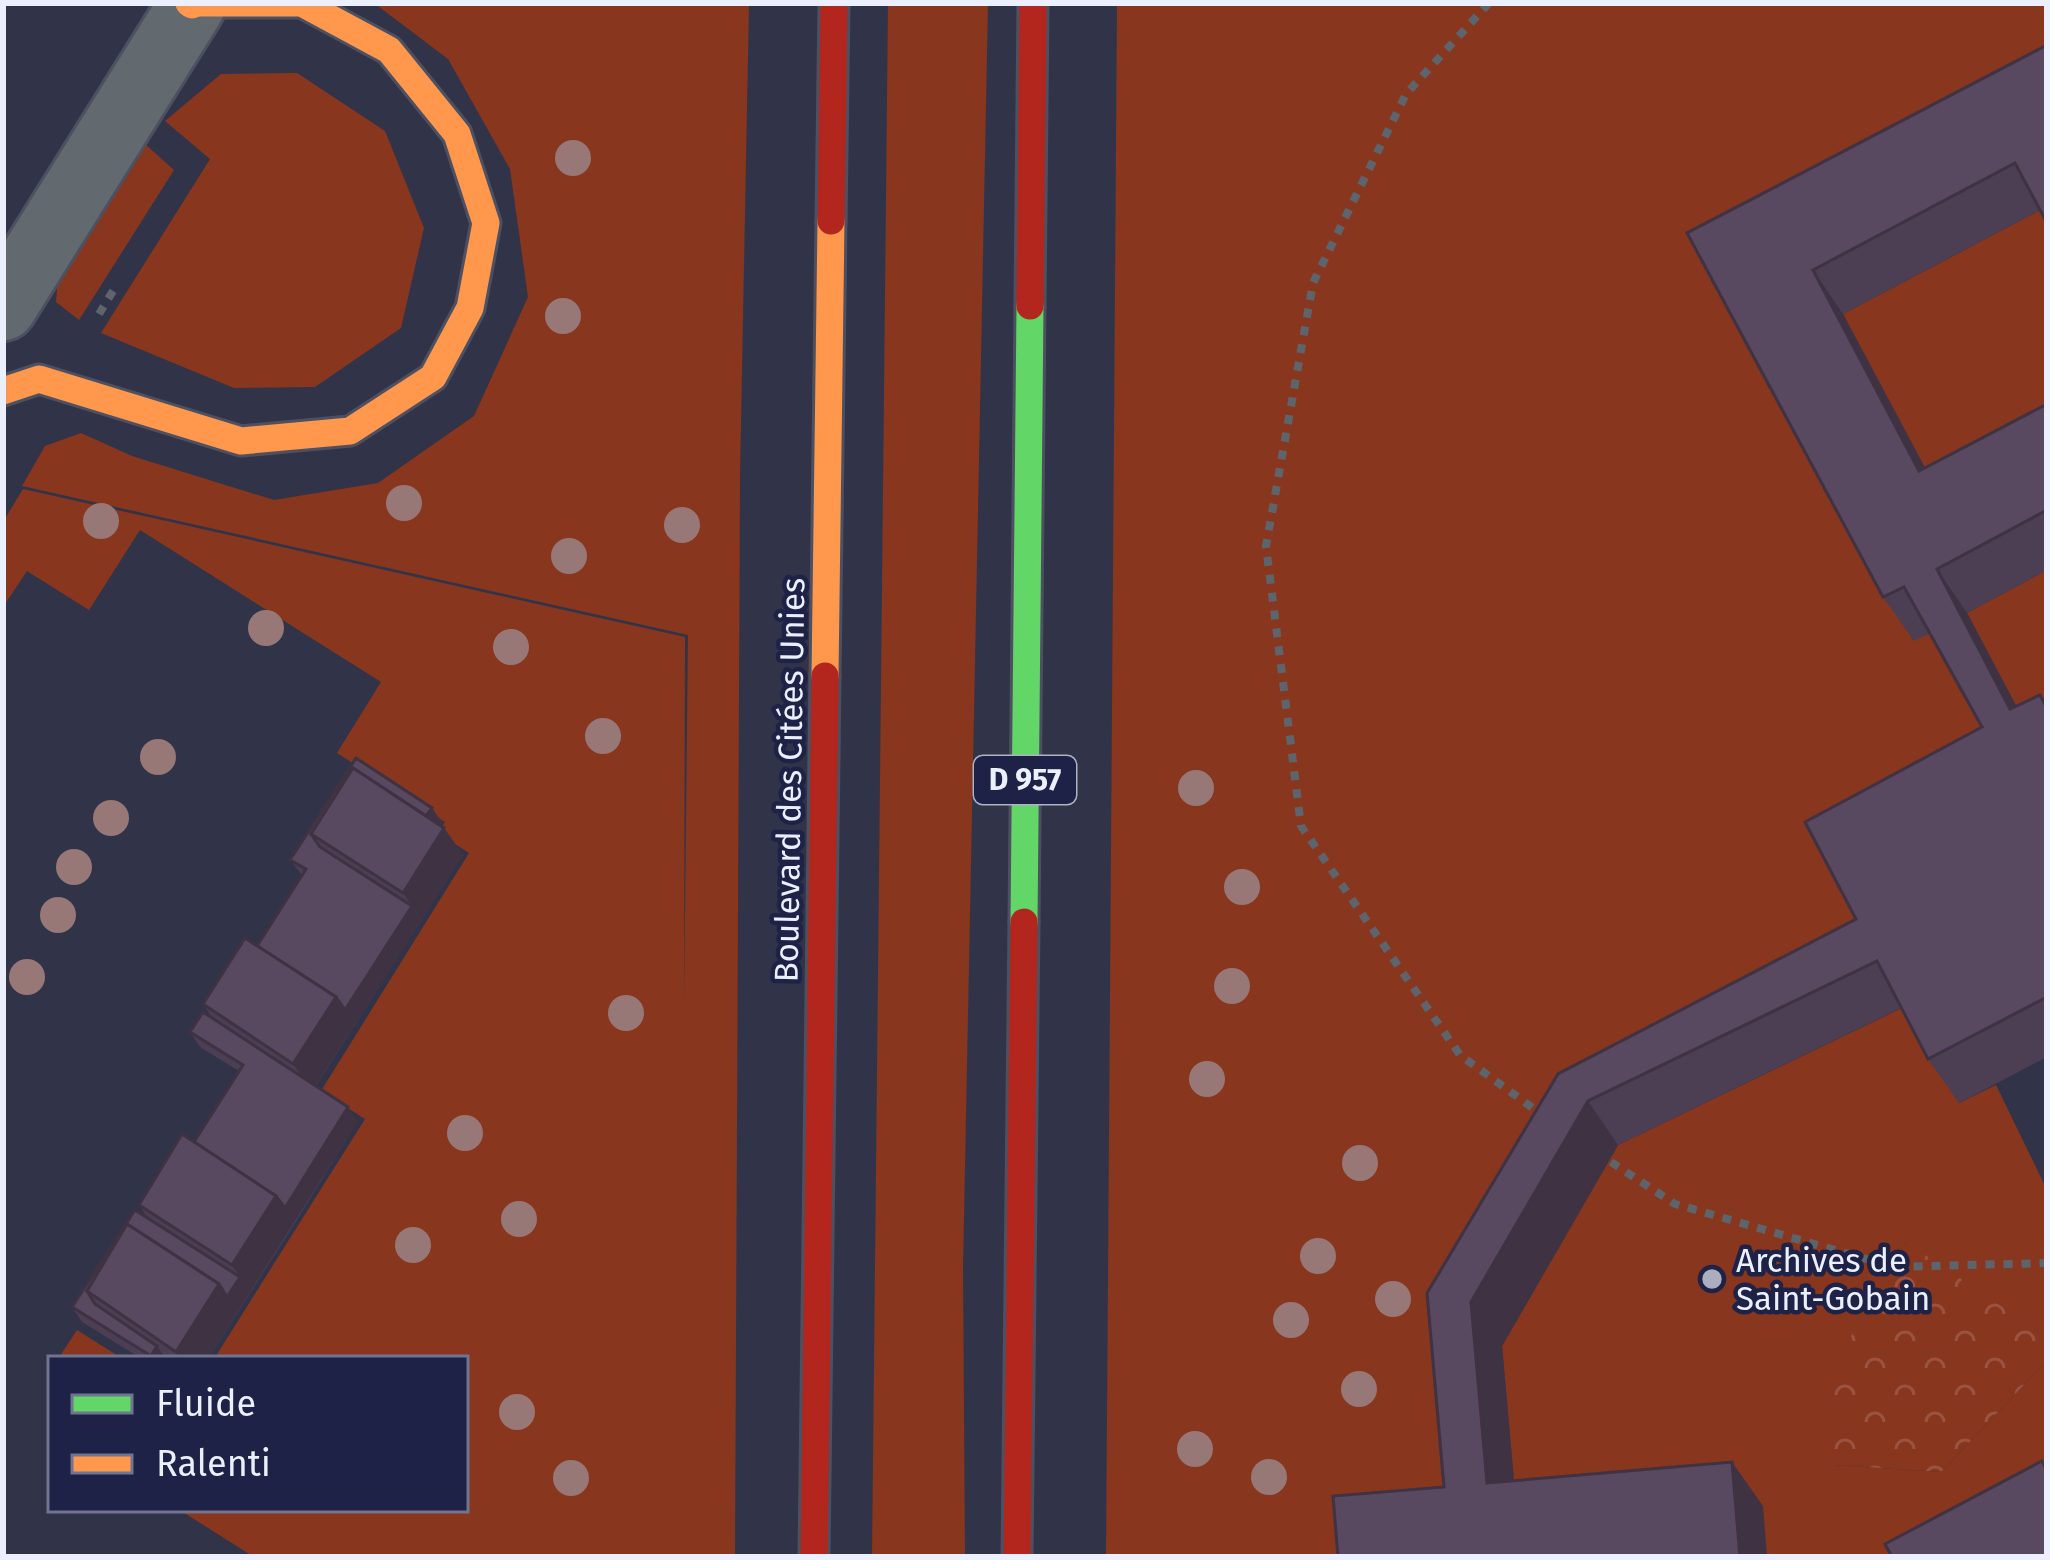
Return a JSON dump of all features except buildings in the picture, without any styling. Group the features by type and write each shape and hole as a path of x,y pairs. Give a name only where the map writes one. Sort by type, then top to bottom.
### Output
{"main road":[{"path":"3,392 39,379 241,441 350,431 433,377 470,308 487,223 457,134 388,50 302,3 191,4"},
{"name":"Boulevard des Citées Unies","path":"814,1557 834,3"},
{"name":"D 957","path":"1018,1557 1033,3"}],"street":[{"path":"3,307 191,4"}],"path":[{"path":"1490,3 1406,94 1312,283 1266,546 1301,826 1460,1055 1557,1125"},
{"path":"1611,1162 1675,1204 1894,1267 2047,1263"}],"green space":[{"path":"374,3 749,3 740,476 735,1557 254,1557 183,1512 468,1512 468,1356 216,1356 365,1119 321,1091 469,853 438,833 445,822 337,753 381,682 140,530 89,610 27,571 3,607 3,522 23,489 685,637 684,1006 688,635 22,486 45,446 81,433 132,456 274,500 378,483 474,416 528,297 510,169 448,59"},
{"path":"888,3 988,3 963,1268 965,1557 872,1557"},
{"path":"1117,3 2047,3 2047,105 1718,277 1913,640 1935,631 2013,771 1887,963 1589,1118 1458,1337 1474,1531 1366,1557 1106,1557"},
{"path":"297,73 385,131 424,228 401,328 315,387 234,388 101,333 210,159 165,121 221,74"},
{"path":"145,144 174,170 79,320 56,302 58,278"},
{"path":"2046,207 2047,464 1950,515 1843,314"},
{"path":"2047,570 2047,750 2041,753 1967,613"},
{"path":"1908,1005 1959,1103 1996,1085 2047,1190 2047,1337 1905,1243 1834,1465 1941,1472 2047,1361 2047,1557 1767,1557 1518,1527 1502,1346 1618,1145"},
{"path":"1906,1242 2047,1337 2047,1361 1941,1472 1834,1465 1822,1386"},
{"path":"77,1330 118,1356 60,1356"}],"traffic: fast":[{"path":"1024,922 1030,306"}],"traffic: slow":[{"path":"3,391 39,379 241,441 350,431 433,377 470,308 486,223 457,134 389,50 302,3 189,3"},
{"path":"825,676 831,221"}],"traffic: jam":[{"path":"831,221 834,3"},
{"path":"1030,306 1033,3"},
{"path":"814,1557 825,676"},
{"path":"1017,1557 1024,922"}],"place":[{"name":"Archives de Saint-Gobain","path":"1712,1279"}]}
